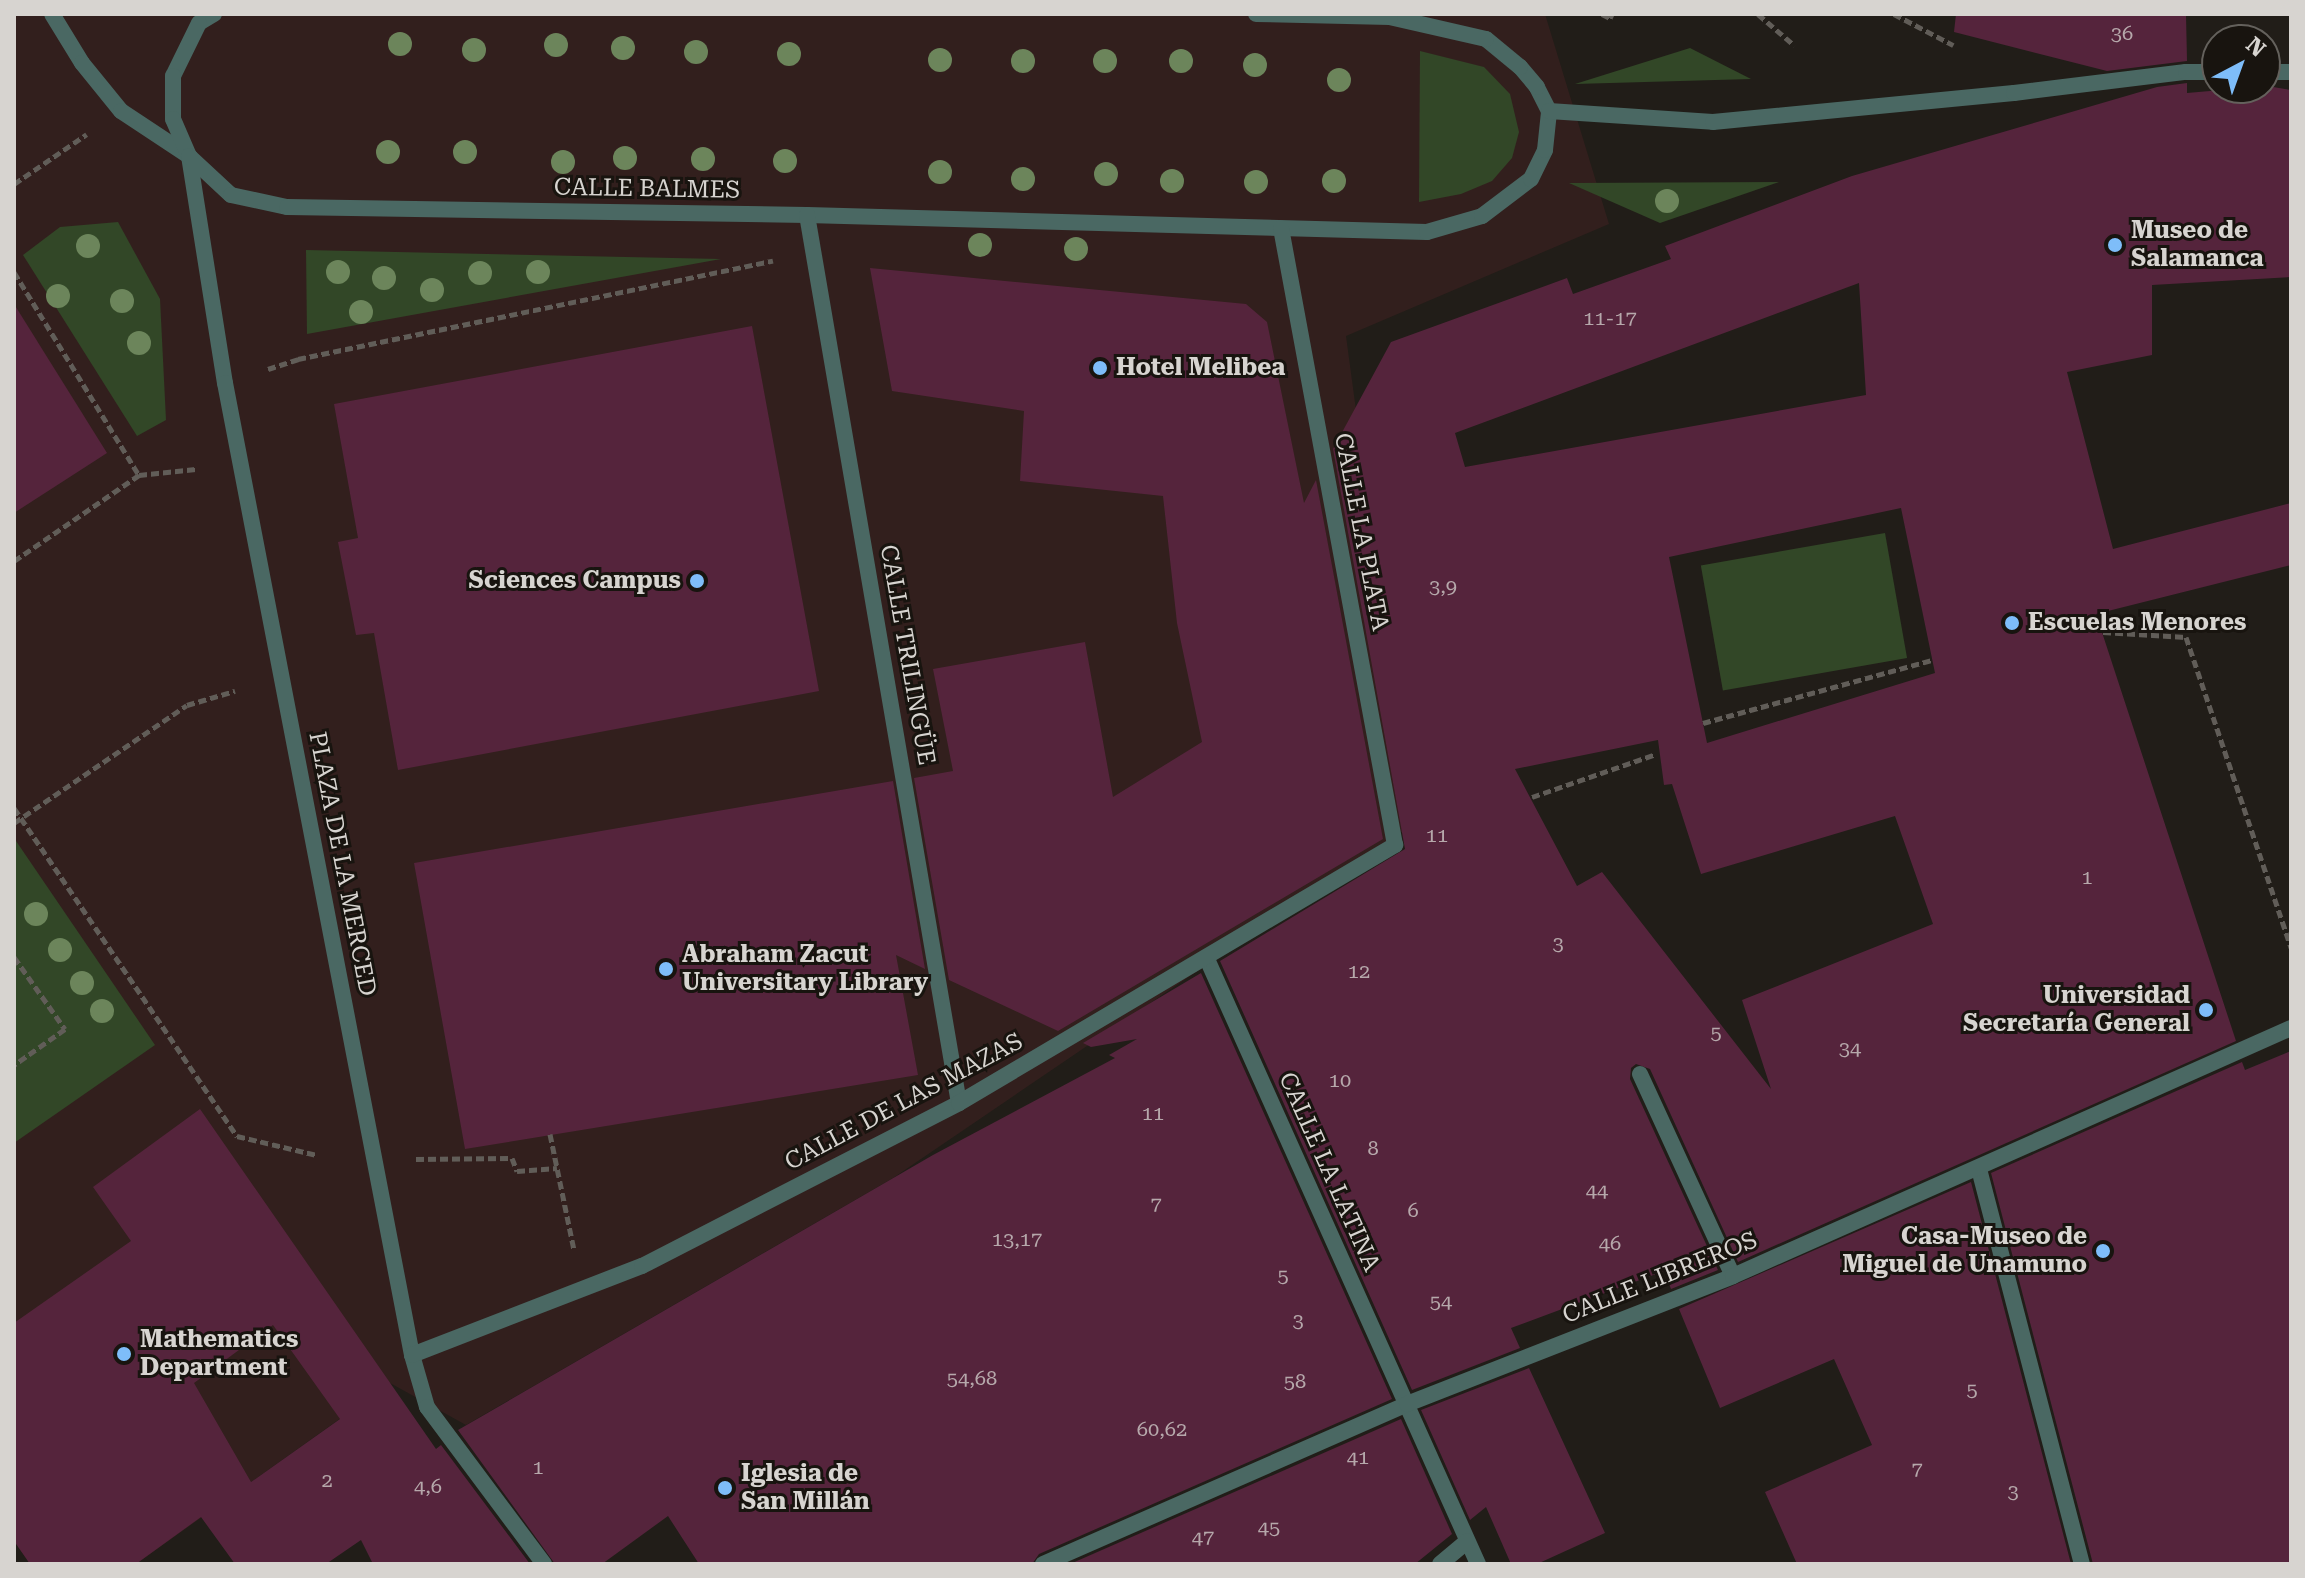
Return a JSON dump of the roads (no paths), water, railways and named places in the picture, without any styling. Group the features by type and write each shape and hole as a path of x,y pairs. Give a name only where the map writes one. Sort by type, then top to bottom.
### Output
{"street":[{"path":"52,14 82,63 121,111 189,156"},
{"path":"1256,14 1390,16 1486,39 1520,67 1537,87 1549,111 1713,122 2201,72"},
{"name":"CALLE BALMES","path":"202,17 173,76 173,119 189,156 231,195 287,207 807,215 1427,232 1482,216 1531,179 1545,150 1549,111"},
{"name":"PLAZA DE LA MERCED","path":"189,156 225,383 412,1355 427,1407 544,1564"},
{"name":"CALLE TRILINGÜE","path":"807,215 959,1103"},
{"name":"CALLE LA PLATA","path":"1281,228 1395,845"},
{"name":"CALLE DE LAS MAZAS","path":"412,1355 642,1266 959,1103 1395,845"},
{"name":"CALLE LA LATINA","path":"1207,959 1478,1564"},
{"name":"CALLE LIBREROS","path":"1043,1564 1407,1404 1733,1276 2291,1028"},
{"path":"1640,1074 1733,1276"},
{"path":"1979,1169 2082,1564"},
{"path":"1440,1564 1467,1541"}],"place":[{"name":"Museo de Salamanca","path":"2115,245"},
{"name":"Hotel Melibea","path":"1100,368"},
{"name":"Sciences Campus","path":"697,581"},
{"name":"Escuelas Menores","path":"2012,623"},
{"name":"Abraham Zacut Universitary Library","path":"666,969"},
{"name":"Universidad Secretaría General","path":"2206,1010"},
{"name":"Casa-Museo de Miguel de Unamuno","path":"2103,1251"},
{"name":"Mathematics Department","path":"124,1354"},
{"name":"Iglesia de San Millán","path":"725,1488"}]}
